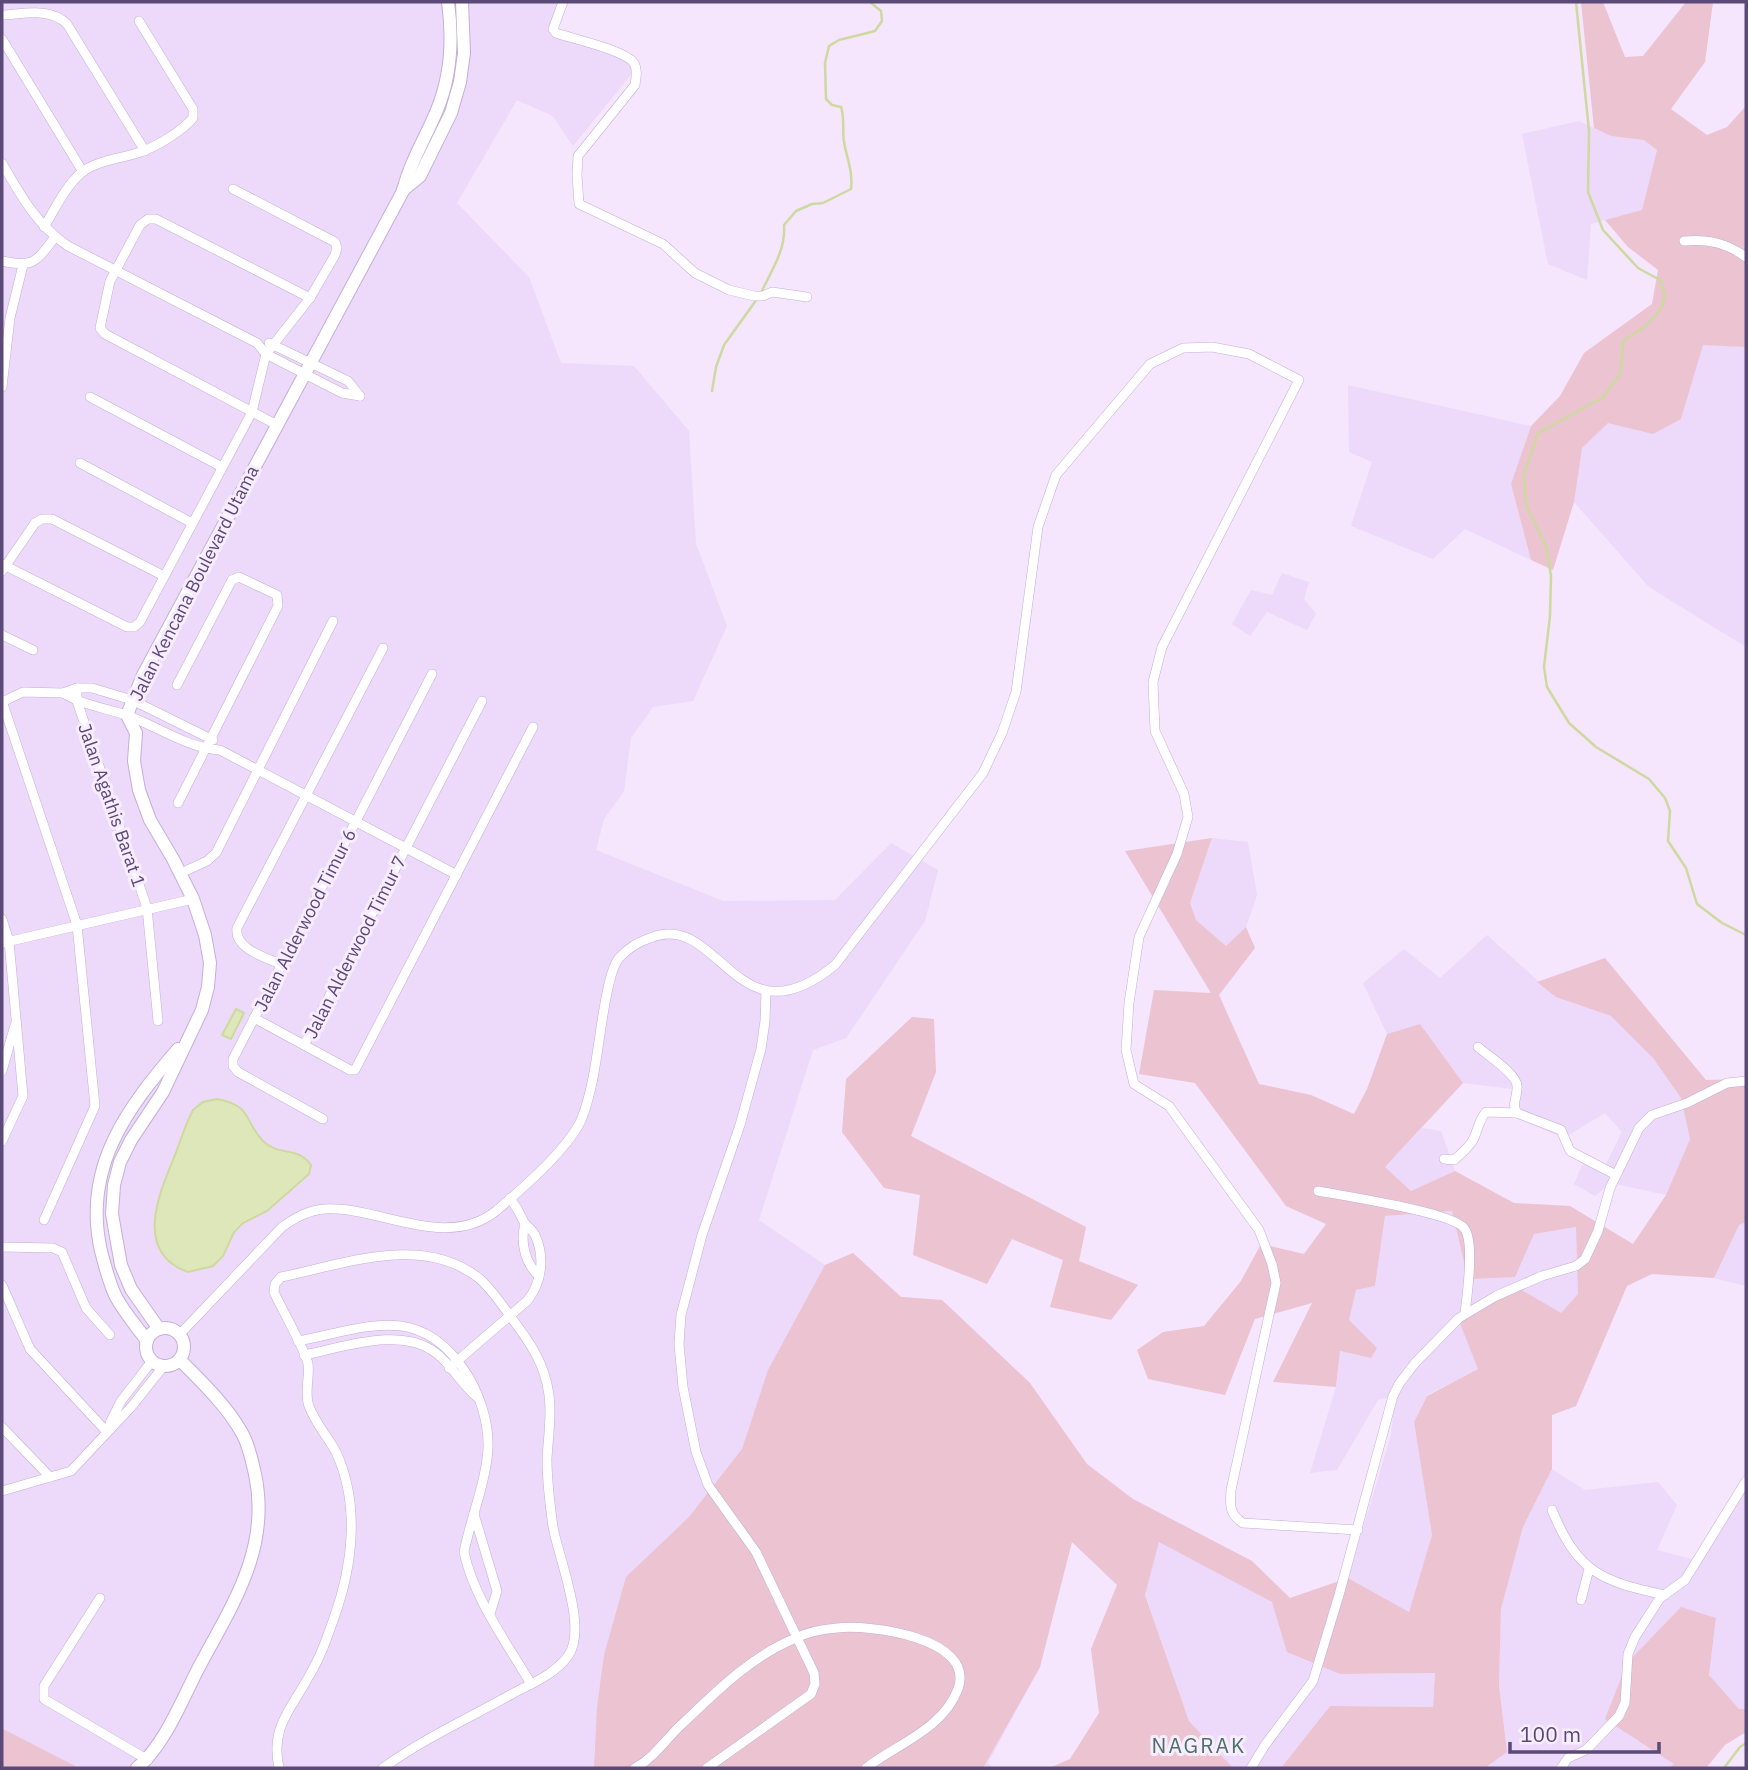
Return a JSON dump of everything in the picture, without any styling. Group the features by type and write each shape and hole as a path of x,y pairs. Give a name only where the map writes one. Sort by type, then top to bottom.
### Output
{"street":[{"name":"Jalan Kencana Boulevard Utama","path":"159,1329 131,1289 121,1265 112,1214 114,1185 120,1162 131,1140 163,1092 202,1010 210,963 205,935 193,899 150,820 139,790 134,761 136,733 127,715 143,675 403,191 408,170 438,108 447,79 451,22 448,2"},
{"name":"Jalan Kencana Boulevard Utama","path":"403,191 420,176 454,103 464,53 461,2"},
{"path":"563,2 554,23 553,29 556,33 625,56 635,65 637,74 635,85 579,156 579,204 663,244 695,273 729,290 758,296 772,292 807,297"},
{"path":"2,15 51,13 60,17 67,24 145,150"},
{"path":"44,227 72,183 83,172 96,165 145,150 187,125 193,118 193,109 139,21"},
{"path":"2,39 83,172"},
{"path":"2,163 29,210 55,237 257,343 266,354 307,367 348,381 360,396 342,393 307,367 272,343 257,343"},
{"path":"164,576 52,519 42,519 35,523 3,567 127,627 134,627 140,622 252,412 266,354 310,298 337,248 335,242 233,189"},
{"path":"277,425 105,334 100,328 110,281 140,225 148,219 156,219 310,298"},
{"path":"2,261 23,265 38,260 55,237"},
{"path":"1684,240 1718,242 1732,247 1746,257"},
{"path":"2,387 10,318 23,265"},
{"path":"180,1334 282,1227 301,1214 323,1209 346,1210 427,1226 449,1226 470,1224 493,1213 565,1146 581,1120 594,1073 609,984 618,960 631,947 662,933 679,933 695,941 739,977 766,992 794,990 815,981 835,965 983,774 1002,733 1016,691 1038,527 1056,475 1150,364 1183,348 1212,347 1249,354 1299,380 1162,647 1153,682 1155,731 1184,794 1188,817 1177,854 1139,937 1129,1003 1126,1049 1134,1084 1169,1106 1259,1230 1272,1264 1276,1283 1231,1490 1230,1506 1234,1517 1243,1522 1358,1530"},
{"path":"90,397 222,467"},
{"path":"80,463 192,523"},
{"path":"177,685 232,580 239,577 276,595 278,606 178,803"},
{"path":"181,873 207,861 216,853 332,621"},
{"path":"2,635 33,650"},
{"path":"282,965 239,943 237,928 383,648"},
{"name":"Jalan Alderwood Timur 6","path":"323,1119 238,1072 233,1066 233,1059 432,674"},
{"path":"44,1220 95,1106 77,925 2,701 23,692 63,693 77,688 92,688 132,700 211,737 220,750"},
{"name":"Jalan Agathis Barat 1","path":"77,688 77,701 147,908 158,1021"},
{"path":"63,693 77,701 127,715 205,749 220,750 457,875"},
{"name":"Jalan Alderwood Timur 7","path":"304,1045 482,701"},
{"path":"254,1018 349,1070 355,1070 533,727"},
{"path":"6,942 193,899"},
{"path":"2,919 23,1096 2,1141"},
{"path":"707,1768 811,1694 815,1684 814,1673 756,1552 708,1485 695,1452 683,1387 679,1344 681,1315 702,1235 740,1125 761,1049 766,992"},
{"path":"2,1071 16,1020"},
{"name":"Jalan Kencana Boulevard Utama","path":"147,1341 116,1297 106,1270 96,1215 98,1182 105,1156 117,1132 149,1083 192,1033"},
{"path":"1478,1047 1515,1079 1517,1087 1514,1105 1517,1113"},
{"path":"1251,1768 1312,1681 1325,1646 1393,1396 1399,1384 1423,1354 1465,1313 1513,1288 1576,1266 1585,1259 1598,1231 1616,1175 1639,1128 1652,1115 1687,1103 1727,1083 1746,1081"},
{"path":"1444,1159 1454,1160 1462,1149 1473,1141 1477,1126 1486,1112 1517,1113 1561,1130 1568,1149 1616,1175"},
{"path":"1318,1191 1418,1211 1452,1220 1464,1227 1468,1237 1465,1313"},
{"path":"449,1368 528,1300 535,1289 542,1265 534,1234 510,1198"},
{"path":"2,1247 53,1248 62,1252 86,1308 110,1335"},
{"path":"279,1768 276,1738 284,1717 310,1676 331,1628 345,1578 351,1539 351,1504 345,1476 335,1451 308,1406 308,1363 274,1292 275,1284 281,1277 390,1254 413,1254 437,1257 460,1266 480,1280 534,1348 550,1397 549,1495 554,1531 576,1625 575,1642 569,1655 546,1677 383,1768"},
{"path":"2,1285 30,1349 106,1431"},
{"path":"298,1341 387,1324 405,1325 437,1338 450,1350 474,1383 485,1422 488,1446 464,1552 467,1566 490,1614 531,1684"},
{"path":"170,1328 180,1334 185,1347 180,1360 175,1364 157,1364 146,1352 147,1341 154,1331 159,1329 170,1328"},
{"path":"304,1355 388,1339 423,1344 439,1355 465,1388 477,1397"},
{"path":"100,1598 44,1686 44,1699 142,1764 241,1588 254,1556 259,1523 258,1491 244,1436 211,1391 180,1360"},
{"path":"2,1491 71,1471 132,1406 157,1364"},
{"path":"2,1427 50,1477"},
{"path":"1561,1768 1568,1758 1586,1750 1623,1709 1627,1693 1630,1646 1649,1614 1665,1595 1685,1580 1746,1481"},
{"path":"1552,1510 1572,1549 1589,1569 1603,1578 1665,1595"},
{"path":"474,1513 497,1591 490,1614"},
{"path":"1581,1600 1589,1569"},
{"path":"635,1768 653,1755 734,1675 797,1637 838,1628 910,1635 951,1657 960,1669 960,1679 954,1697 939,1715 908,1741 866,1768"}],"shaded area":[{"path":"2,2 559,2 549,29 627,55 634,71 573,146 553,116 517,100 457,203 529,277 561,363 634,366 689,431 696,544 727,626 693,701 653,707 631,738 624,791 604,819 596,850 723,901 835,900 891,843 938,870 925,921 846,1038 813,1050 759,1220 825,1265 853,1253 901,1297 942,1300 1030,1383 1040,1667 988,1763 994,1768 2,1768"},
{"path":"1581,2 1603,2 1625,57 1643,56 1686,2 1713,2 1705,62 1671,109 1707,135 1727,127 1746,106 1746,347 1703,345 1681,419 1653,434 1608,423 1582,448 1574,502 1553,570 1531,560 1511,484 1531,426 1560,396 1584,353 1652,304 1658,270 1628,247 1605,220 1642,210 1657,150 1644,140 1611,136 1594,128"},
{"path":"1579,121 1611,136 1644,140 1657,150 1642,210 1591,224 1587,280 1548,264 1522,134"},
{"path":"1703,344 1746,347 1746,647 1649,587 1574,502 1581,449 1608,422 1681,419"},
{"path":"1348,385 1531,426 1511,484 1531,560 1465,529 1433,559 1351,526 1372,462 1349,452"},
{"path":"1282,573 1309,582 1304,599 1316,614 1307,630 1267,612 1250,636 1232,624 1251,590 1272,595"},
{"path":"1212,838 1248,842 1257,895 1246,927 1226,946 1196,920 1190,903"},
{"path":"1212,838 1190,903 1196,920 1226,946 1246,927 1255,948 1219,995 1259,1084 1311,1095 1354,1114 1367,1089 1387,1034 1420,1024 1463,1083 1385,1167 1411,1191 1455,1171 1514,1203 1570,1206 1633,1244 1666,1195 1690,1139 1681,1098 1653,1058 1611,1016 1556,997 1537,982 1605,958 1706,1080 1746,1079 1746,1222 1739,1225 1714,1278 1652,1274 1627,1286 1576,1406 1552,1415 1552,1469 1523,1527 1501,1609 1499,1685 1507,1752 1485,1768 1281,1768 1330,1706 1433,1707 1435,1673 1340,1674 1287,1652 1272,1602 1159,1542 1145,1595 1189,1721 1233,1768 1049,1768 1070,1759 1099,1713 1091,1649 1117,1585 1072,1542 1040,1667 983,1768 594,1768 597,1708 604,1655 626,1577 689,1517 742,1449 768,1370 825,1265 853,1253 901,1297 942,1300 1030,1383 1087,1464 1133,1499 1252,1561 1290,1598 1348,1578 1409,1612 1432,1535 1414,1422 1427,1396 1478,1369 1459,1321 1461,1308 1520,1289 1561,1313 1578,1294 1576,1227 1534,1234 1515,1277 1468,1279 1452,1211 1385,1216 1375,1286 1356,1290 1349,1320 1377,1348 1371,1358 1340,1351 1336,1387 1273,1382 1312,1303 1255,1319 1225,1395 1148,1379 1137,1350 1163,1332 1204,1326 1241,1281 1261,1244 1304,1254 1326,1224 1286,1206 1195,1083 1139,1074 1154,990 1211,993 1125,851"},
{"path":"1487,935 1556,997 1611,1016 1653,1058 1681,1098 1690,1139 1666,1195 1611,1183 1595,1196 1574,1184 1582,1165 1606,1164 1622,1132 1605,1113 1564,1138 1508,1115 1512,1089 1463,1083 1420,1024 1387,1034 1363,983 1404,949 1440,978"},
{"path":"236,1009 244,1013 231,1039 222,1035"},
{"path":"912,1017 934,1019 936,1072 911,1136 1086,1227 1079,1261 1138,1285 1111,1320 1050,1307 1063,1260 1012,1239 987,1284 913,1255 920,1195 884,1188 842,1132 846,1079"},
{"path":"217,1099 242,1110 269,1146 299,1155 311,1165 309,1174 267,1211 243,1223 234,1232 223,1256 213,1266 188,1272 171,1263 161,1251 155,1236 155,1221 163,1187 193,1110 203,1102"},
{"path":"1422,1128 1441,1131 1455,1171 1411,1191 1385,1167"},
{"path":"1452,1211 1468,1279 1534,1234 1576,1227 1578,1294 1561,1314 1520,1289 1460,1321 1478,1369 1427,1395 1414,1422 1432,1535 1409,1612 1348,1578 1391,1435 1395,1396 1378,1400 1337,1470 1310,1473 1336,1387 1340,1351 1371,1358 1349,1320 1356,1290 1375,1286 1385,1216"},
{"path":"1746,1222 1746,1286 1714,1278 1739,1224"},
{"path":"1552,1469 1585,1490 1658,1482 1677,1505 1657,1550 1695,1560 1746,1473 1746,1709 1739,1709 1709,1675 1716,1619 1674,1764 1668,1768 1485,1768 1507,1752 1499,1685 1501,1609 1523,1527"},
{"path":"1159,1541 1272,1602 1340,1674 1435,1673 1433,1707 1330,1706 1281,1768 1233,1768 1189,1721 1145,1594"},
{"path":"1681,1607 1716,1618 1709,1675 1739,1709 1746,1709 1746,1732 1725,1745 1706,1768 1668,1768 1674,1764 1605,1719 1627,1663"},
{"path":"3,1729 79,1768 2,1768"}],"waterway":[{"path":"761,293 780,252 784,225 796,211 812,204 823,203 851,189 843,138 842,111 841,107 832,105 826,99 825,63 829,46 839,40 875,31 882,21 881,11 870,2"},
{"path":"1576,2 1589,131 1588,192 1603,230 1638,268 1660,280 1665,295 1661,309 1646,326 1623,341 1621,373 1602,398 1538,433 1524,474 1526,505 1546,546 1551,576 1544,667 1547,687 1569,723 1596,747 1649,779 1665,798 1670,811 1668,841 1686,868 1697,904 1722,923 1746,935"},
{"path":"712,391 716,367 724,345 757,299"},
{"path":"1724,1768 1746,1743"}],"district":[{"name":"NAGRAK","path":"1199,1745"}]}
